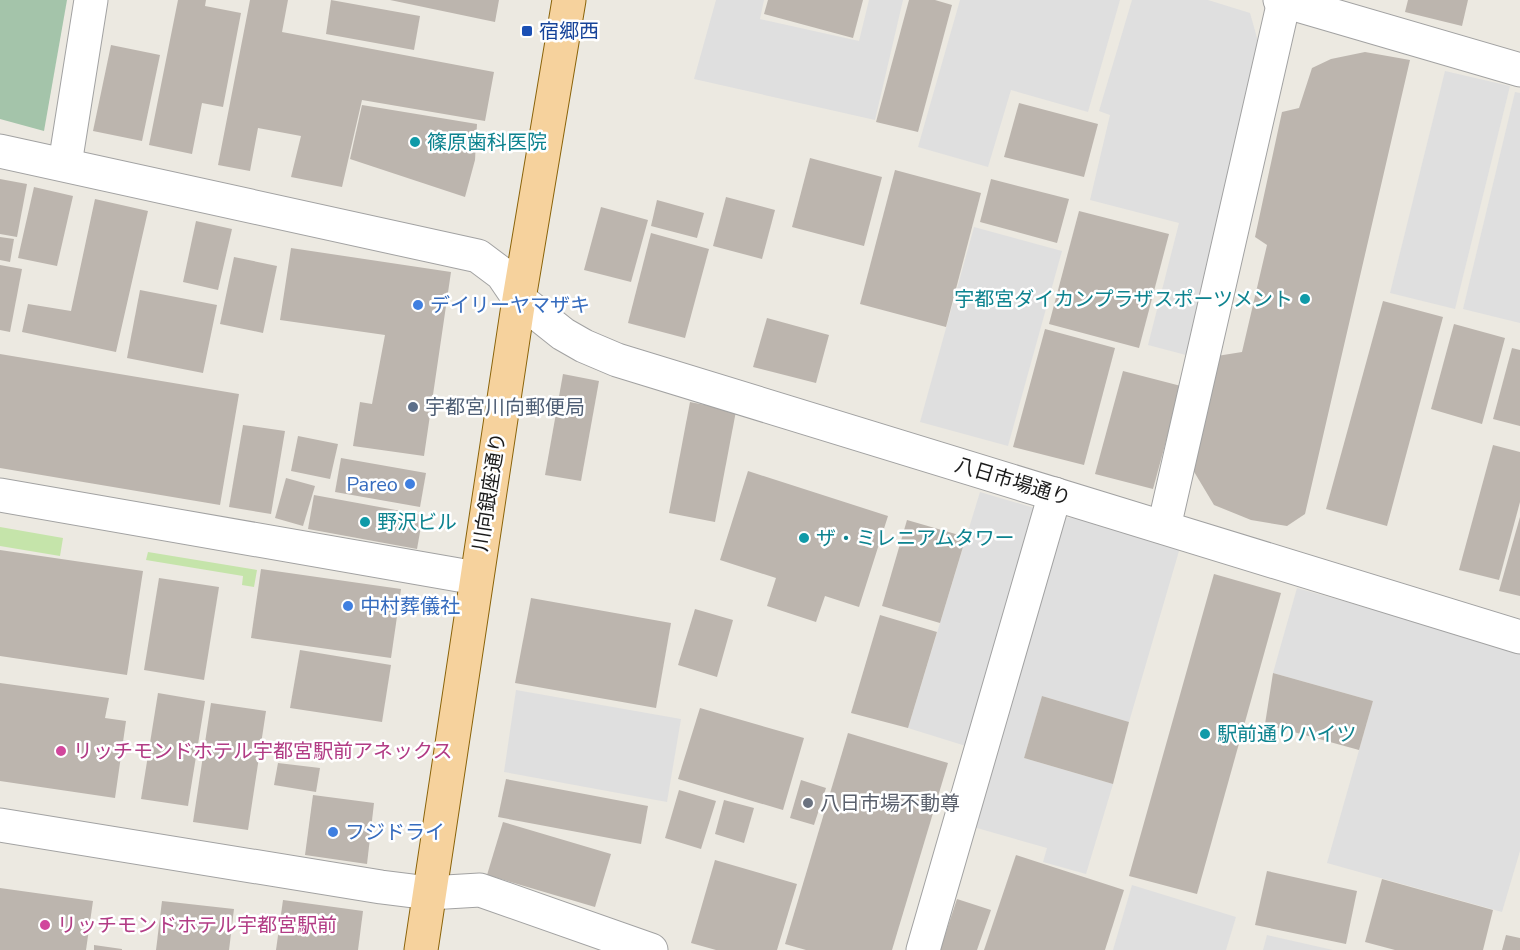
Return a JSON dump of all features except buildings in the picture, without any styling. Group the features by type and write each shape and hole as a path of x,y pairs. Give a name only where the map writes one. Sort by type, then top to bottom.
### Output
{"main road":[{"name":"川向銀座通り","path":"421,950 519,299 569,0"}],"street":[{"path":"65,164 91,0"},
{"path":"1164,527 1282,1 1520,70"},
{"name":"八日市場通り","path":"0,151 478,256 502,274 519,299 563,334 617,360 1520,637"},
{"path":"923,950 1055,494"},
{"path":"0,495 476,578"},
{"path":"0,825 429,893 480,890 651,950"}],"green space":[{"path":"0,0 67,0 44,131 0,119"},
{"path":"0,527 63,538 60,556 0,546"},
{"path":"148,552 257,570 254,587 242,585 243,576 146,560"}],"shaded area":[{"path":"716,0 764,0 760,19 859,41 869,0 903,0 875,120 694,79"},
{"path":"960,0 1120,0 1088,112 1011,90 988,167 918,147"},
{"path":"1132,0 1208,0 1250,13 1259,45 1186,355 1148,345 1179,223 1090,200 1110,115 1099,111"},
{"path":"1445,71 1510,86 1455,309 1390,293"},
{"path":"1515,92 1520,93 1520,323 1463,309"},
{"path":"974,227 1062,251 1008,446 920,422"},
{"path":"980,492 1041,510 969,747 908,728"},
{"path":"1062,517 1164,527 1179,551 1129,722 1042,696 1024,758 1113,784 1086,874 1043,862 1047,848 970,826"},
{"path":"1297,588 1520,651 1520,851 1502,912 1327,863 1373,701 1273,673"},
{"path":"516,690 681,719 667,802 504,772"},
{"path":"1132,885 1236,917 1226,950 1113,950"},
{"path":"1267,935 1333,950 1263,950"}],"place":[{"name":"宿郷西","path":"527,31"},
{"name":"篠原歯科医院","path":"415,142"},
{"name":"宇都宮ダイカンプラザスポーツメント","path":"1305,299"},
{"name":"デイリーヤマザキ","path":"418,305"},
{"name":"宇都宮川向郵便局","path":"413,407"},
{"name":"Pareo","path":"410,484"},
{"name":"野沢ビル","path":"365,522"},
{"name":"ザ・ミレニアムタワー","path":"804,538"},
{"name":"中村葬儀社","path":"348,606"},
{"name":"駅前通りハイツ","path":"1205,734"},
{"name":"リッチモンドホテル宇都宮駅前アネックス","path":"61,751"},
{"name":"八日市場不動尊","path":"808,803"},
{"name":"フジドライ","path":"333,832"},
{"name":"リッチモンドホテル宇都宮駅前","path":"45,925"}]}
